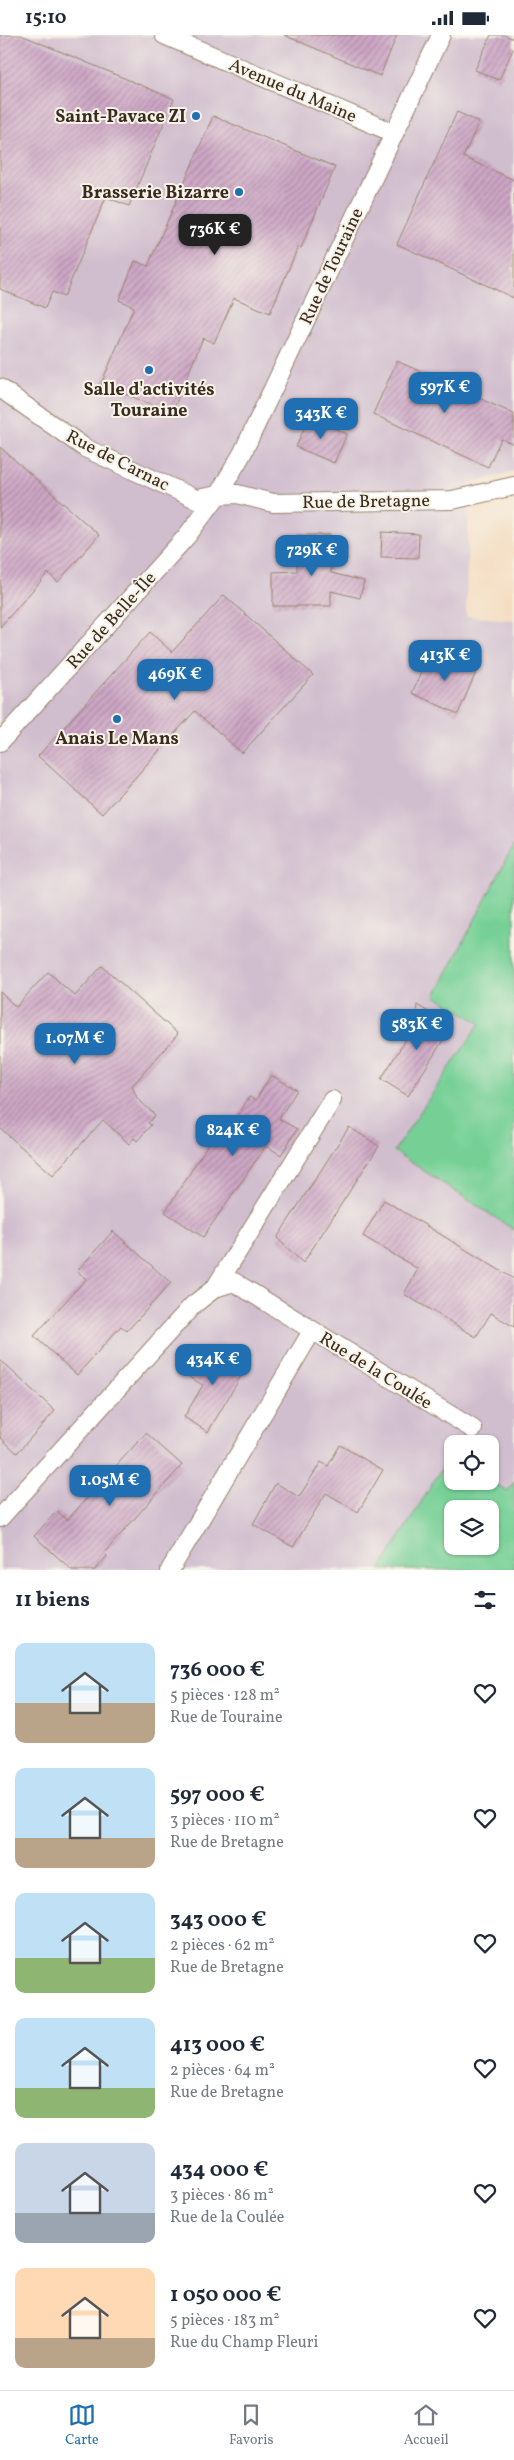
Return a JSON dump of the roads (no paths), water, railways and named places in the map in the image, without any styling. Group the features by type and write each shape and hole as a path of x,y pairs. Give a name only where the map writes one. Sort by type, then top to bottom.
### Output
{"street":[{"name":"Avenue du Maine","path":"164,35 394,133"},
{"name":"Rue de Touraine","path":"218,495 242,454 441,35"},
{"name":"Rue de Carnac","path":"0,388 85,448 196,499 218,495"},
{"name":"Rue de Bretagne","path":"218,495 237,494 273,503 452,500 514,486"},
{"name":"Rue de Belle-Île","path":"0,741 186,537 218,495"},
{"path":"215,1288 332,1100"},
{"path":"0,1518 193,1305 215,1288 234,1282 312,1331"},
{"name":"Rue de la Coulée","path":"170,1570 312,1331 473,1429"}],"place":[{"name":"Saint-Pavace ZI","path":"196,116"},
{"name":"Brasserie Bizarre","path":"239,192"},
{"name":"Salle d'activités Touraine","path":"149,370"},
{"name":"Anais Le Mans","path":"117,719"}]}
